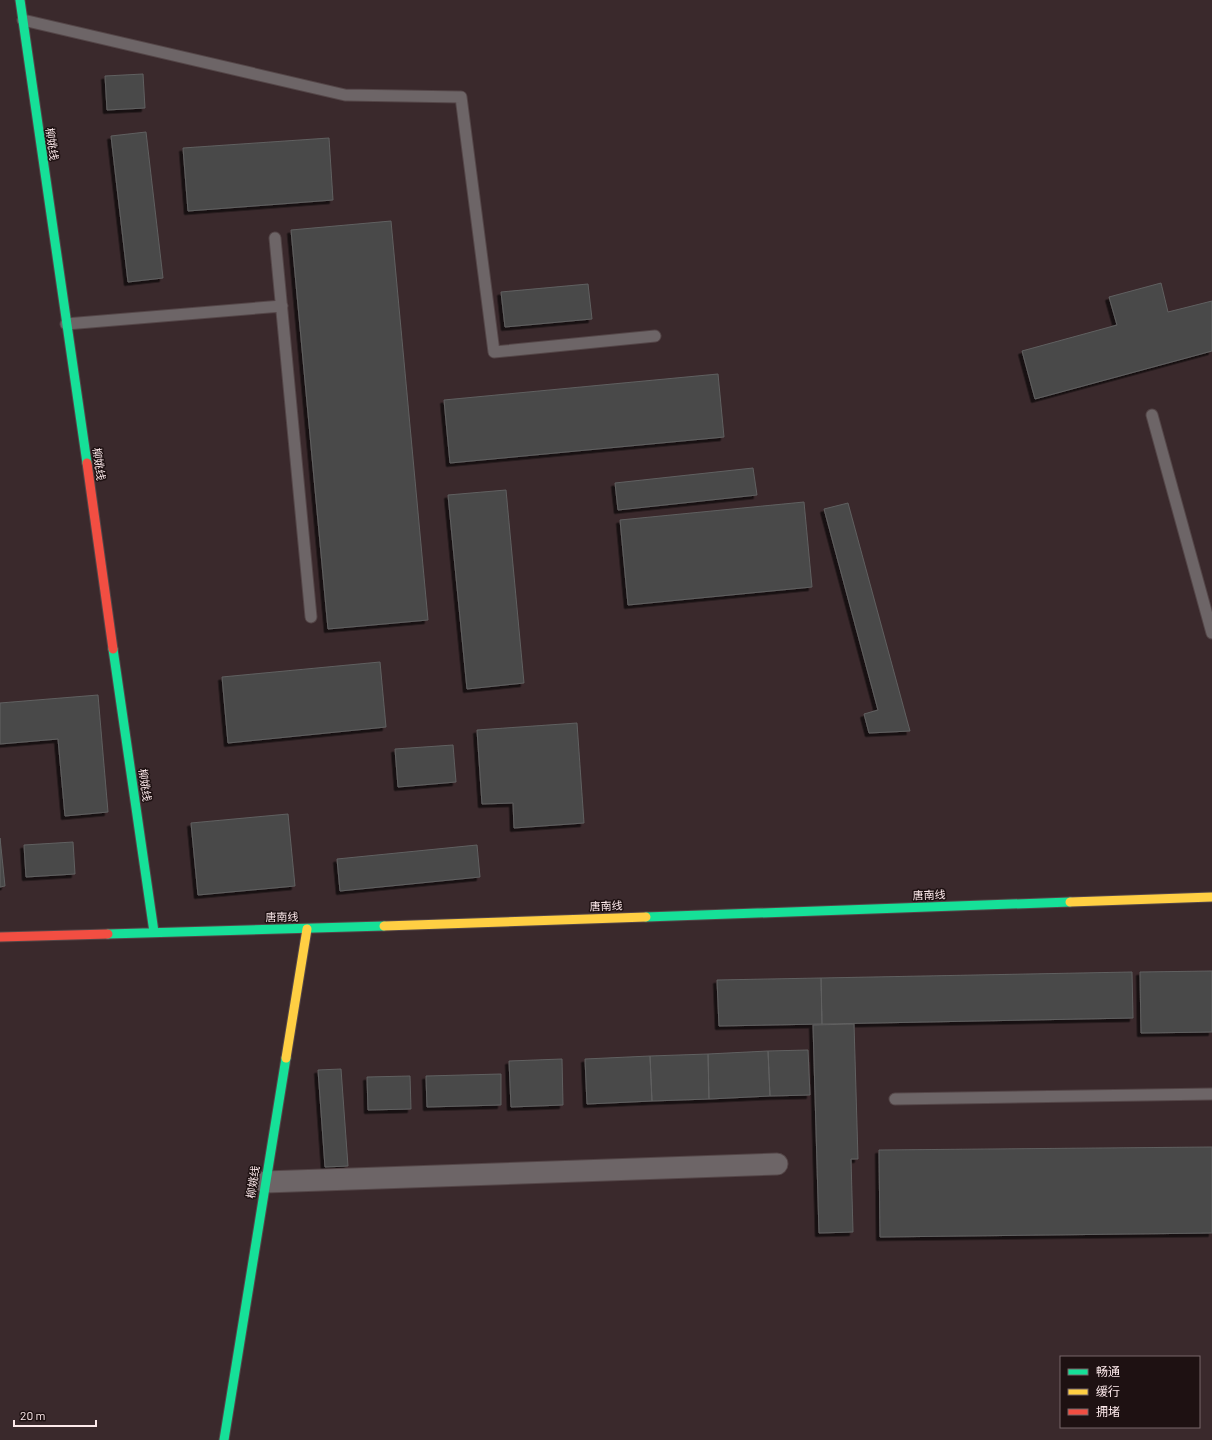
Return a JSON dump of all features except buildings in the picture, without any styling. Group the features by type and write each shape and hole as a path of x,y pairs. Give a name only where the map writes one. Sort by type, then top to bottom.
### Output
{"street":[{"name":"柳姚线","path":"20,0 154,932"},
{"name":"唐南线","path":"0,937 307,929 1212,897"},
{"name":"柳姚线","path":"224,1440 307,929"},
{"path":"265,1182 777,1164"}],"lane":[{"path":"23,20 345,95 461,97 494,352 655,336"},
{"path":"275,238 311,617"},
{"path":"66,324 282,306"},
{"path":"1152,415 1212,633"},
{"path":"895,1099 1212,1094"}],"traffic: fast":[{"path":"20,0 87,463"},
{"path":"113,649 154,932"},
{"path":"646,917 1070,902"},
{"path":"108,934 384,926"},
{"path":"224,1440 286,1058"}],"traffic: slow":[{"path":"1070,902 1212,897"},
{"path":"384,926 646,917"},
{"path":"286,1058 307,929"}],"traffic: jam":[{"path":"87,463 113,649"},
{"path":"0,937 108,934"}]}
